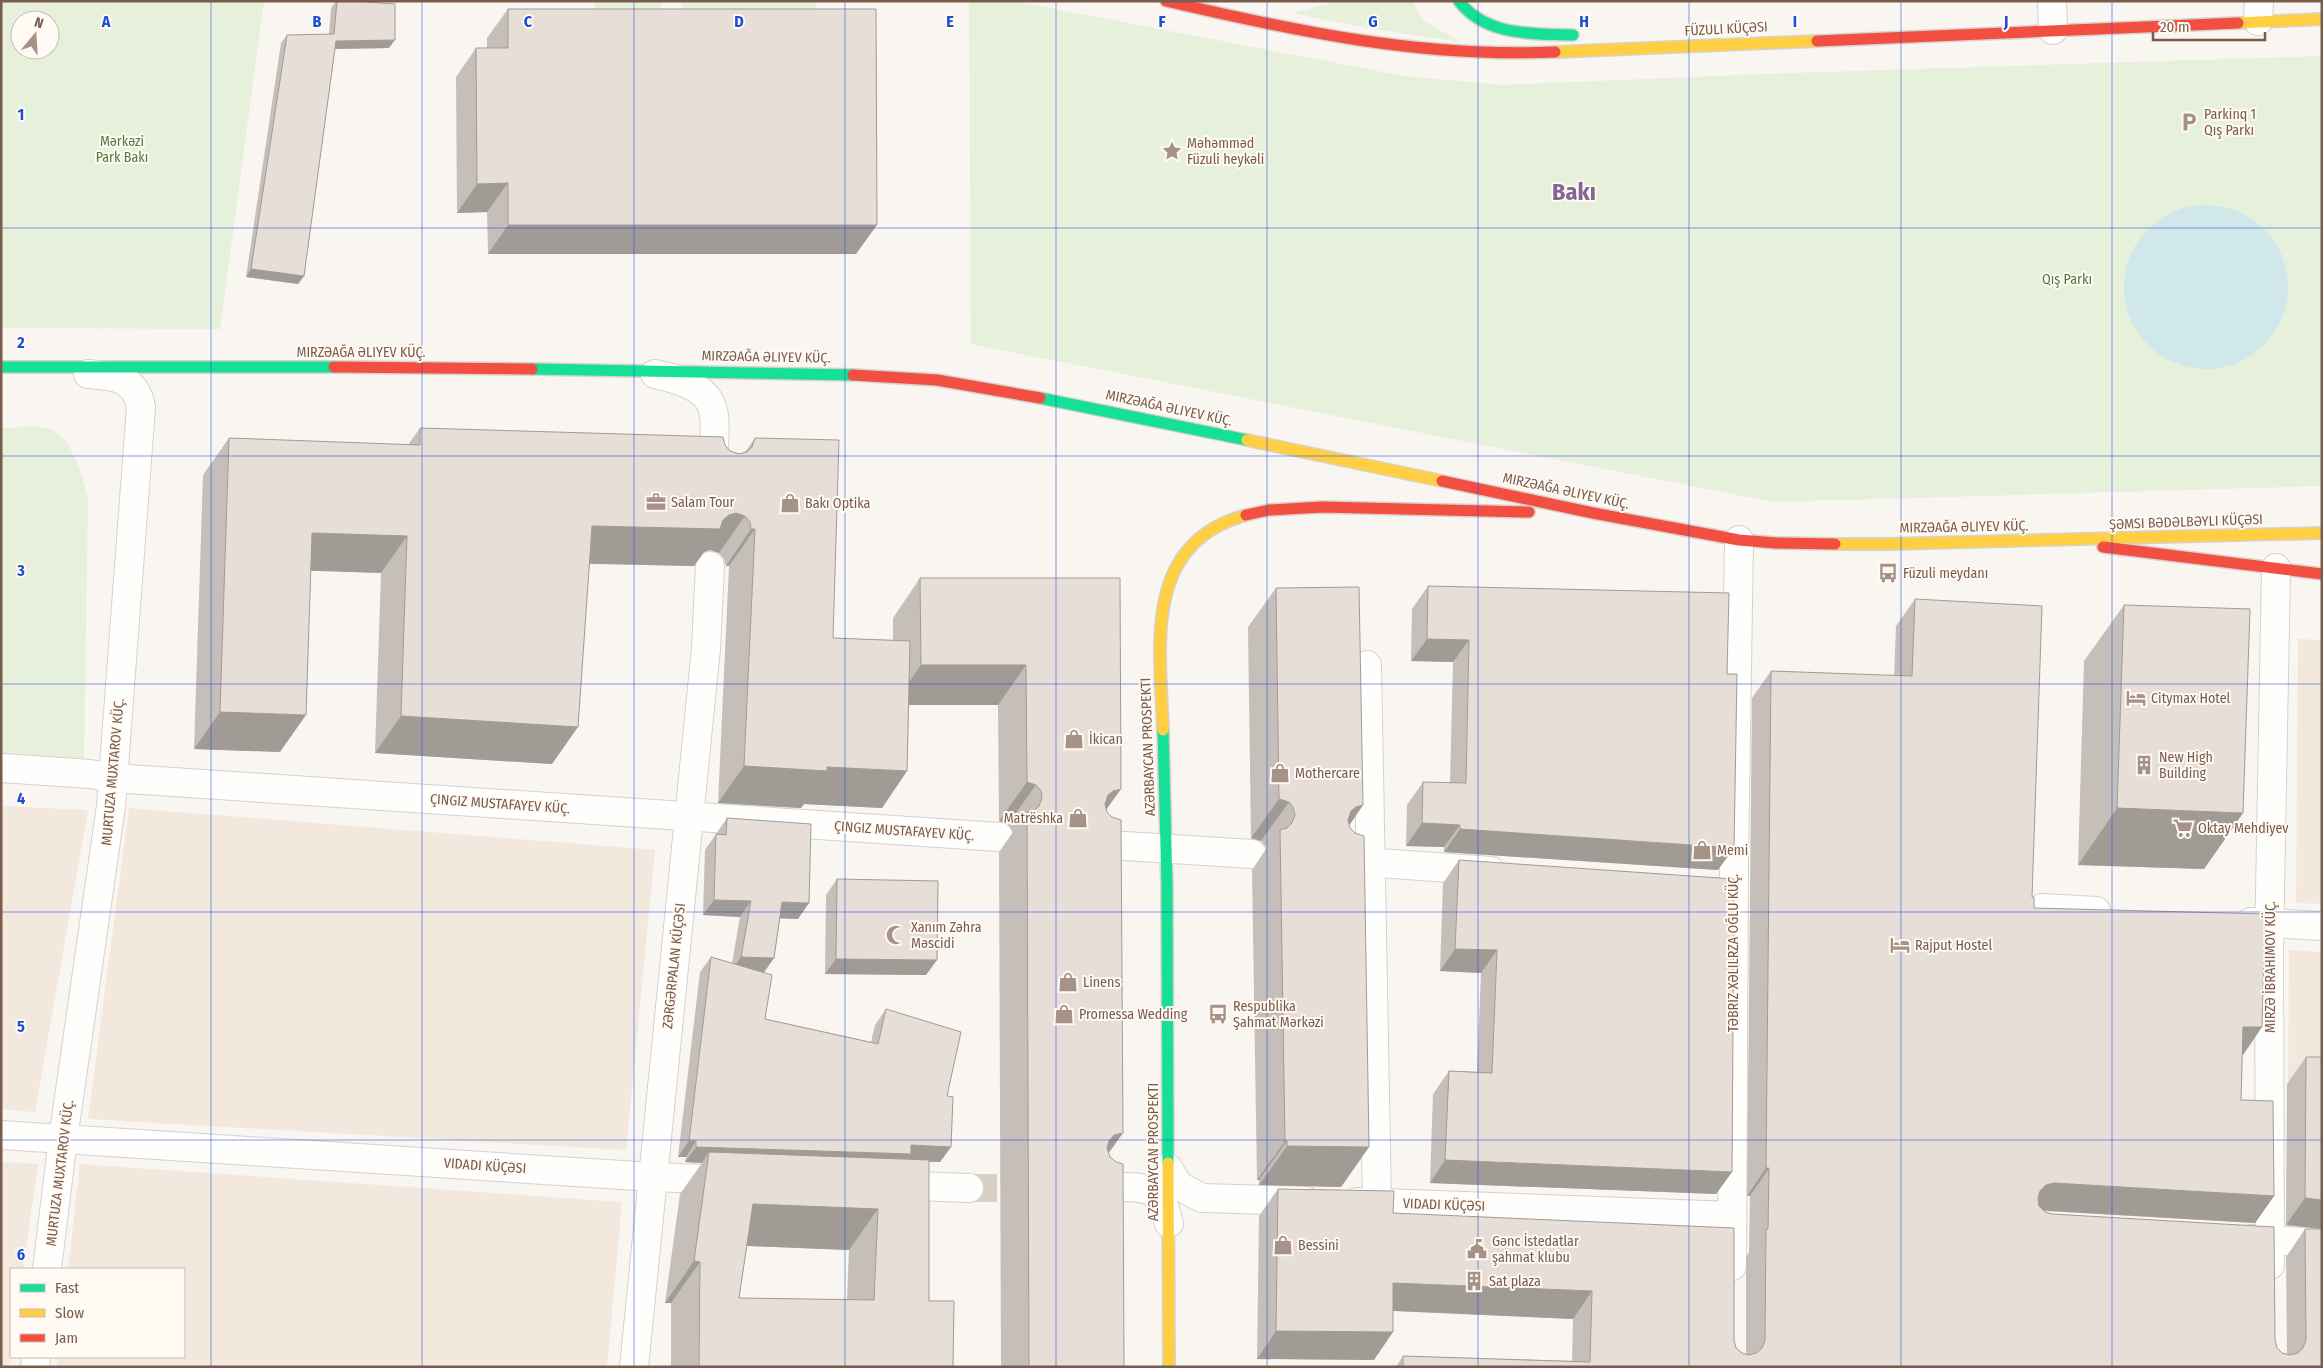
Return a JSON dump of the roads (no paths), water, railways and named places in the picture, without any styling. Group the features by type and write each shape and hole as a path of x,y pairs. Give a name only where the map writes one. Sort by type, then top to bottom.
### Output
{"main road":[{"name":"FÜZULI KÜÇƏSI","path":"1166,1 1306,33 1389,47 1455,54 1507,54 2053,30 2258,11 2322,19"},
{"path":"1459,1 1468,14 1495,27 1535,34 1583,35"},
{"path":"1632,37 1787,41"},
{"name":"MIRZƏAĞA ƏLIYEV KÜÇ.","path":"12,367 621,369 824,373 937,380 1071,403 1593,512 1739,540 1776,543 1889,544 2052,540 2322,574"},
{"name":"AZƏRBAYCAN PROSPEKTI","path":"1169,1367 1166,849 1160,632 1165,592 1178,561 1202,535 1226,521 1279,510 1319,508 1593,512"},
{"name":"ŞƏMSI BƏDƏLBƏYLI KÜÇƏSI","path":"2052,540 2322,533"}],"street":[{"path":"2052,1 2053,30"},
{"name":"MURTUZA MUXTAROV KÜÇ.","path":"12,367 119,378 131,385 139,395 141,407 114,778 47,1268"},
{"path":"621,369 675,379 692,385 707,396 714,408 713,474"},
{"name":"TƏBRIZ XƏLILRZA OĞLU KÜÇ.","path":"1731,1291 1739,540"},
{"name":"ZƏRGƏRPALAN KÜÇƏSI","path":"634,1367 706,648 710,566"},
{"name":"MIRZƏ İBRAHIMOV KÜÇ.","path":"2270,1289 2270,923 2276,568"},
{"path":"1368,665 1377,1203"},
{"name":"ÇINGIZ MUSTAFAYEV KÜÇ.","path":"1,768 90,774 114,778 999,837"},
{"path":"1094,844 1252,854"},
{"path":"1336,860 1517,872"},
{"path":"1704,885 1734,887"},
{"path":"2042,908 2121,913"},
{"path":"2230,920 2322,926"},
{"name":"VIDADI KÜÇƏSI","path":"1,1135 653,1177 750,1180"},
{"name":"VIDADI KÜÇƏSI","path":"1168,1168 1179,1186 1202,1198 1732,1216"},
{"path":"870,1184 969,1188"},
{"path":"1095,1188 1143,1189 1152,1192 1159,1196 1163,1202 1169,1223"},
{"path":"2224,1238 2322,1243"}],"water":[{"path":"2206,205 2230,209 2245,215 2264,229 2278,248 2284,263 2288,287 2284,311 2278,326 2264,345 2245,359 2230,365 2206,369 2182,365 2167,359 2148,345 2134,326 2128,311 2124,287 2128,263 2134,248 2148,229 2167,215 2182,209"}],"tunnel":[{"path":"969,1188 1039,1188"}],"place":[{"name":"Parkinq 1 Qış Parkı","path":"2189,122"},
{"name":"Məhəmməd Füzuli heykəli","path":"1172,151"},
{"name":"Salam Tour","path":"656,502"},
{"name":"Bakı Optika","path":"790,503"},
{"name":"Füzuli meydanı","path":"1888,573"},
{"name":"Citymax Hotel","path":"2136,698"},
{"name":"İkican","path":"1074,739"},
{"name":"New High Building","path":"2144,765"},
{"name":"Mothercare","path":"1280,773"},
{"name":"Matrëshka","path":"1078,818"},
{"name":"Oktay Mehdiyev","path":"2183,828"},
{"name":"Memi","path":"1702,850"},
{"name":"Xanım Zəhra Məscidi","path":"896,935"},
{"name":"Rajput Hostel","path":"1900,945"},
{"name":"Linens","path":"1068,982"},
{"name":"Promessa Wedding","path":"1064,1014"},
{"name":"Respublika Şahmat Mərkəzi","path":"1218,1014"},
{"name":"Bessini","path":"1283,1245"},
{"name":"Gənc İstedatlar şahmat klubu","path":"1477,1249"},
{"name":"Sat plaza","path":"1474,1281"}],"district":[{"name":"Bakı","path":"1574,192"}],"park label":[{"name":"Mərkəzi Park Bakı","path":"122,150"},
{"name":"Qış Parkı","path":"2067,279"}]}
